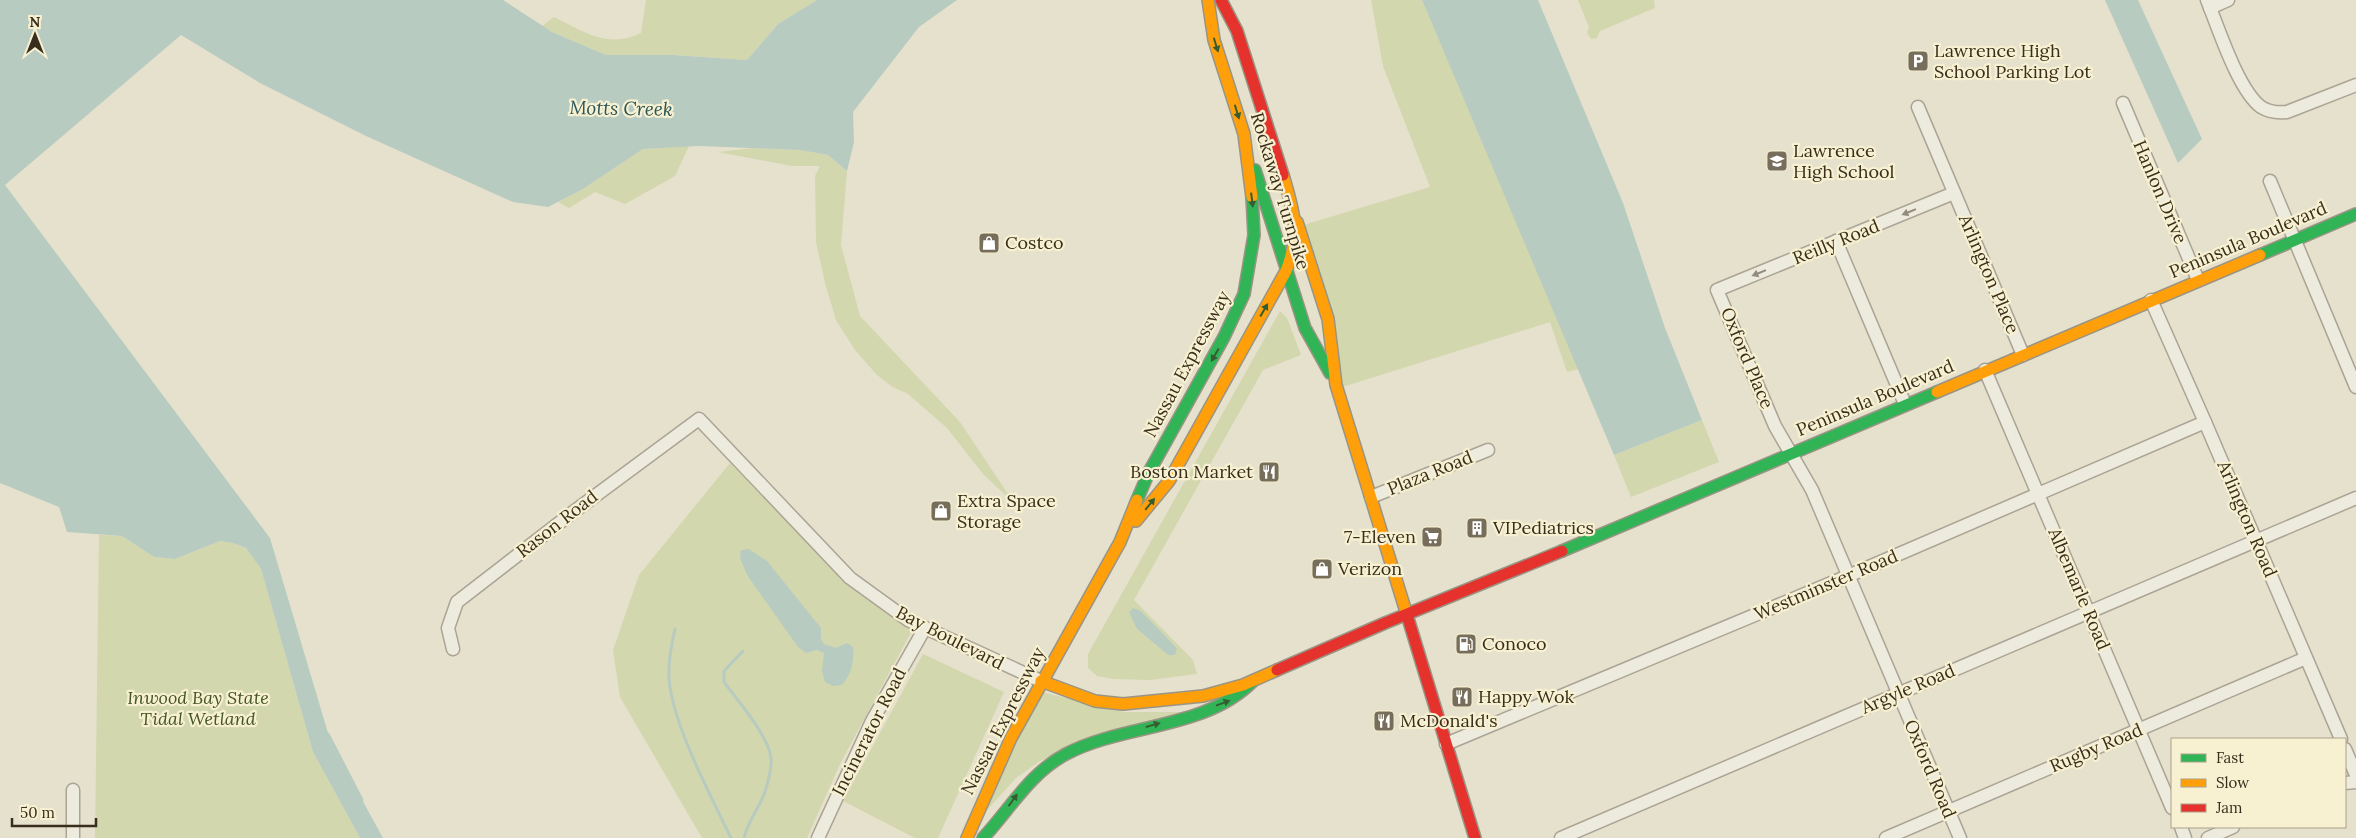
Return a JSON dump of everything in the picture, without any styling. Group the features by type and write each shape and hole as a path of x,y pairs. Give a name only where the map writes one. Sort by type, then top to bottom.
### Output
{"main road":[{"name":"Rockaway Turnpike","path":"1208,0 1214,40 1286,271 1306,328 1336,385 1474,838"},
{"name":"Rockaway Turnpike","path":"1221,0 1237,31 1328,319 1336,385"},
{"name":"Nassau Expressway","path":"967,838 1000,759 1041,681 1120,542 1148,472 1224,337 1244,294 1253,250 1254,223 1244,134"},
{"name":"Peninsula Boulevard","path":"1407,615 2356,214"},
{"name":"Nassau Expressway","path":"1120,542 1168,481 1286,271 1295,245 1297,222"},
{"name":"Bay Boulevard","path":"1041,681 1095,701 1123,704 1203,696 1253,681 1407,615"},
{"path":"983,838 1000,821 1011,803 1031,779 1057,759 1084,746 1188,715 1234,698 1253,681"}],"street":[{"path":"2228,0 2209,4 2239,77 2254,100 2263,108 2277,113 2287,112 2356,85"},
{"name":"Hanlon Drive","path":"2123,103 2198,280"},
{"name":"Arlington Place","path":"1918,107 2023,355"},
{"path":"2270,181 2293,240 2356,387"},
{"name":"Reilly Road","path":"1717,290 1954,193"},
{"path":"1836,241 1905,404"},
{"name":"Oxford Place","path":"1717,290 1776,426 1792,452"},
{"name":"Arlington Road","path":"2150,300 2205,422 2341,738"},
{"name":"Albemarle Road","path":"1985,370 2171,806"},
{"name":"Bay Boulevard","path":"698,419 850,578 908,620 1041,681"},
{"name":"Rason Road","path":"453,649 448,628 457,602 698,419"},
{"name":"Westminster Road","path":"1446,744 1848,576 2205,422"},
{"name":"Plaza Road","path":"1371,497 1488,450"},
{"name":"Oxford Road","path":"1792,452 1812,490 1960,838"},
{"name":"Argyle Road","path":"1561,838 2356,498"},
{"name":"Incinerator Road","path":"818,838 872,721 925,628"},
{"name":"Rugby Road","path":"1886,838 2306,658"},
{"path":"2346,751 2356,775"},
{"path":"73,790 73,838"},
{"path":"2208,838 2231,828"}],"green space":[{"path":"646,0 817,0 778,24 747,60 673,55 606,55 542,26 554,17 596,37 607,39 629,38 641,33"},
{"path":"1371,0 1422,0 1579,369 1567,372 1550,322 1339,388 1300,226 1430,187 1383,66"},
{"path":"1578,0 1654,0 1655,8 1600,31 1597,38 1591,39 1587,33 1589,27"},
{"path":"689,146 675,176 625,204 595,192 569,208 558,202 583,189 643,149"},
{"path":"753,148 800,150 828,155 847,171 841,245 860,316 960,422 1014,503 983,474 947,428 908,394 891,386 876,374 855,350 836,320 816,242 815,176 820,166 792,166 718,152"},
{"path":"1280,311 1287,318 1301,355 1263,370 1134,600 1193,660 1197,674 1150,680 1113,679 1097,676 1088,668 1088,654","holes":["1141,611 1175,646 1172,655 1168,655 1137,629"]},
{"path":"1702,420 1719,462 1631,497 1614,455"},
{"path":"730,463 811,546 873,603 915,625 841,762 807,838 702,838 620,697 613,650 639,575"},
{"name":"Inwood Bay State Tidal Wetland","path":"99,535 122,536 154,557 175,559 220,541 246,548 261,569 313,752 360,838 95,838"},
{"path":"923,654 1004,692 938,838 915,838 843,801"},
{"path":"1037,691 1124,712 1188,712 1040,761 1016,778 978,820"}],"water":[{"name":"Motts Creek","path":"0,0 503,0 552,32 606,55 673,55 747,60 778,24 817,0 957,0 919,27 853,112 854,142 847,171 828,155 800,150 699,146 643,149 583,189 548,207 513,202 366,136 260,83 181,35 5,185 270,538 331,743 383,838 360,838 313,752 261,569 246,548 220,541 175,559 154,557 122,536 67,532 59,507 0,483"},
{"path":"1422,0 1538,0 1623,203 1665,328 1702,420 1614,455"},
{"path":"2105,0 2138,0 2202,139 2178,163"},
{"path":"749,549 767,561 821,628 821,639 824,644 836,648 847,643 853,647 852,667 842,685 833,686 825,682 822,671 824,653 817,650 806,653 798,647 747,575 740,558 741,550"},
{"path":"1133,608 1141,611 1175,646 1177,649 1175,655 1168,655 1137,629 1129,612"}],"waterway":[{"path":"675,629 671,647 669,678 677,716 703,781 731,838"},
{"path":"743,651 724,671 724,682 759,729 769,749 771,758 770,775 765,792 744,838"},
{"path":"328,734 362,800"}],"traffic: fast":[{"path":"1255,170 1305,328 1330,373"},
{"path":"1137,500 1149,472 1224,337 1244,294 1254,235 1252,197"},
{"path":"2260,255 2356,214"},
{"path":"1562,551 1937,392"},
{"path":"983,838 1031,781 1053,762 1066,754 1113,736 1164,724 1212,709 1234,697 1253,681"}],"traffic: slow":[{"path":"1208,0 1214,40 1244,134 1252,197"},
{"path":"1136,521 1169,481 1286,271 1291,257 1295,234 1293,212 1283,175"},
{"path":"1297,222 1328,319 1336,385 1407,615"},
{"path":"1937,392 2260,255"},
{"path":"967,838 1011,738 1120,542 1137,500"},
{"path":"1041,681 1095,701 1123,704 1203,696 1243,685 1277,670"}],"traffic: jam":[{"path":"1221,0 1237,31 1283,175"},
{"path":"1277,670 1385,623 1562,551"},
{"path":"1407,615 1475,838"}],"place":[{"name":"Lawrence High School Parking Lot","path":"1918,61"},
{"name":"Lawrence High School","path":"1777,161"},
{"name":"Costco","path":"989,243"},
{"name":"Boston Market","path":"1269,472"},
{"name":"Extra Space Storage","path":"941,511"},
{"name":"VIPediatrics","path":"1477,528"},
{"name":"7-Eleven","path":"1432,537"},
{"name":"Verizon","path":"1322,569"},
{"name":"Conoco","path":"1466,644"},
{"name":"Happy Wok","path":"1462,697"},
{"name":"McDonald's","path":"1384,721"}]}
